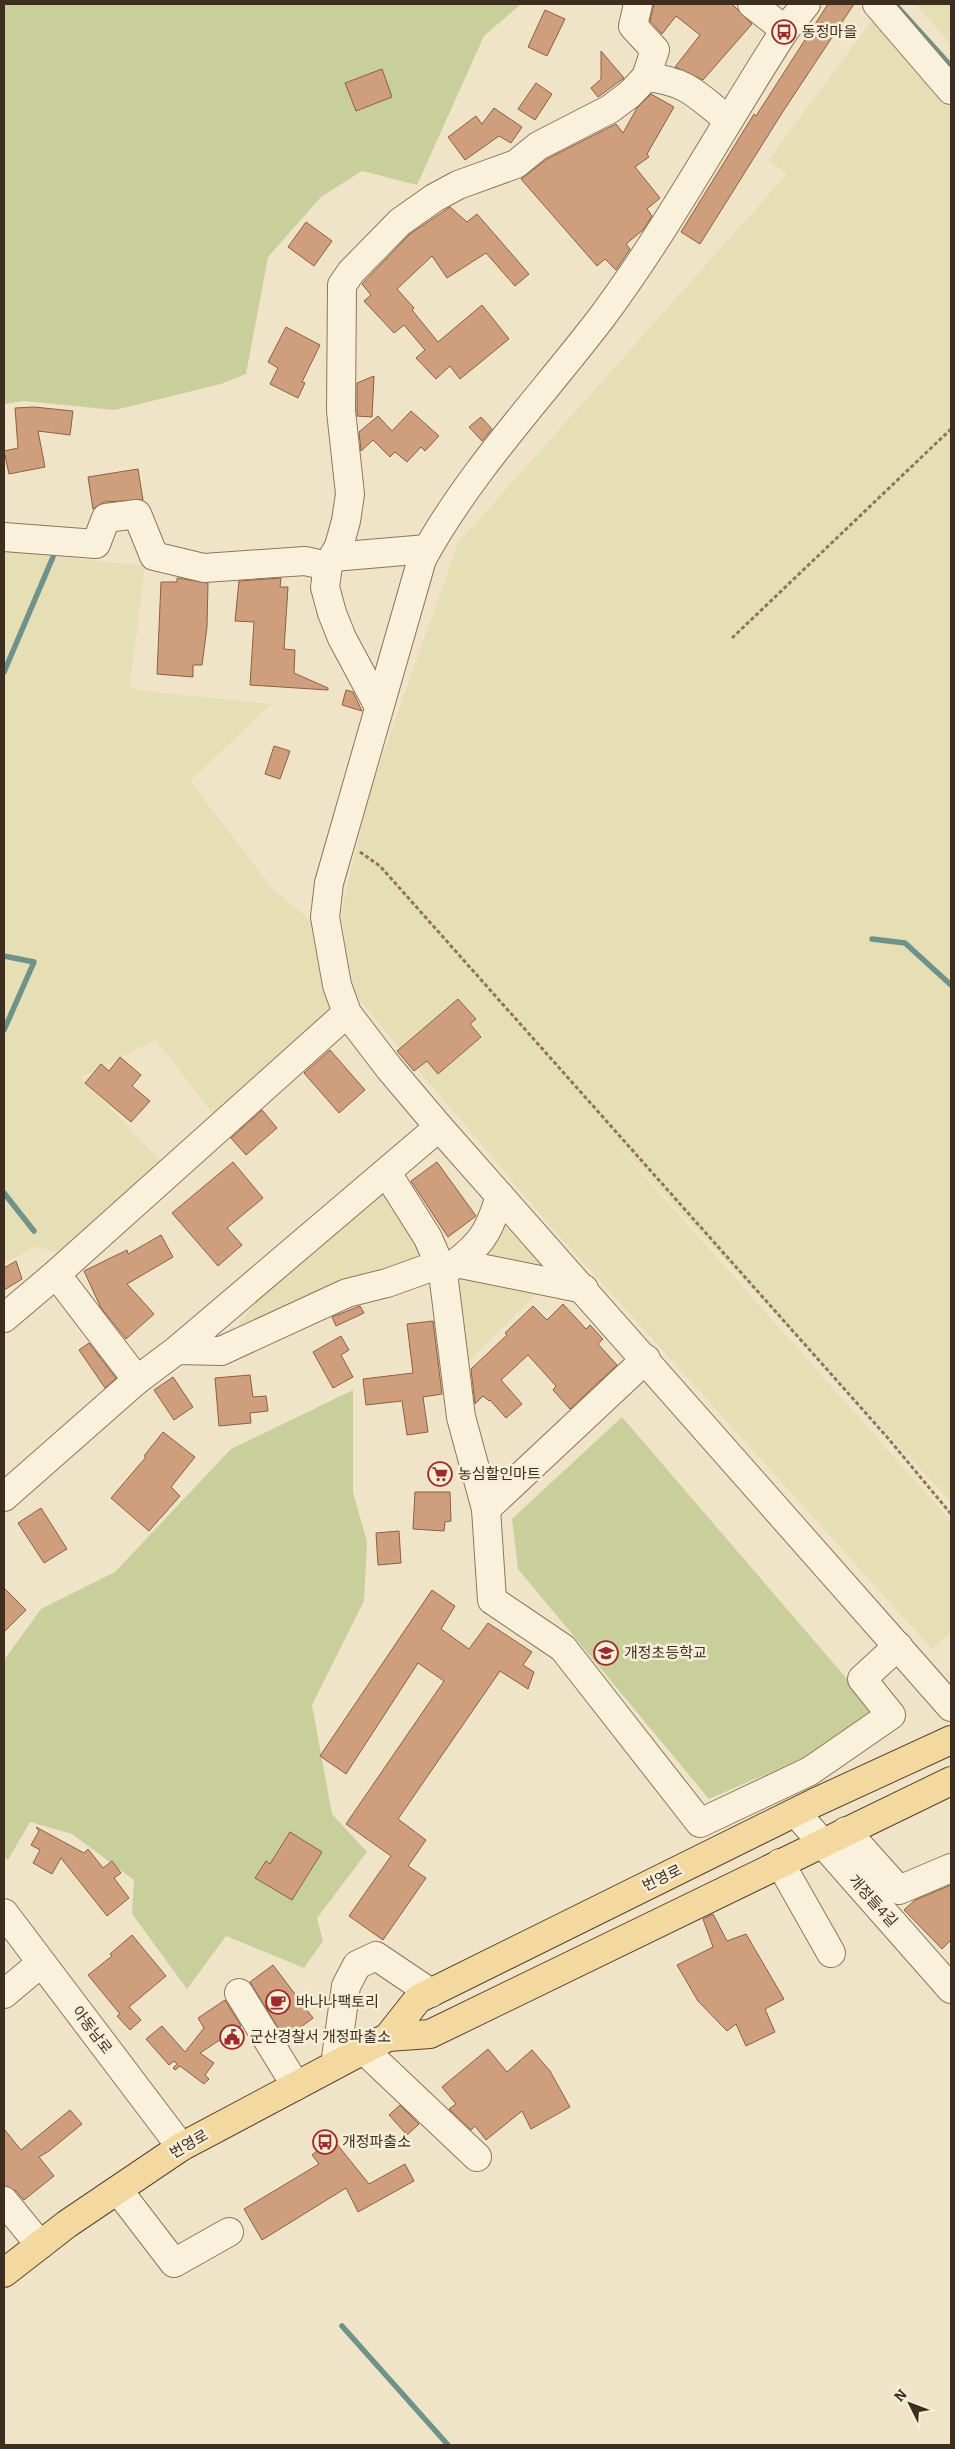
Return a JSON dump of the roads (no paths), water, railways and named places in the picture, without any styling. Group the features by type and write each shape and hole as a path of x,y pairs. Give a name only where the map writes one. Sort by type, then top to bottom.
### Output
{"main road":[{"name":"번영로","path":"4,2274 66,2224 181,2147 388,2036 418,1999 796,1812 951,1740"},
{"name":"번영로","path":"388,2036 430,2034 951,1781"}],"street":[{"path":"379,707 342,638 332,613 325,587 330,561 339,546 346,522 350,494 341,411 342,285 351,272 400,222 434,198 458,185 516,164 538,146 610,109 630,94 646,77 655,50 632,26 638,4"},
{"path":"752,4 784,30"},
{"path":"806,4 784,30 650,244 603,315 476,476 443,521 422,559 329,883 325,917 337,985 347,1013 389,1068 951,1707"},
{"path":"877,4 951,90"},
{"path":"646,77 666,79 687,87 728,120"},
{"path":"4,536 96,544 106,518 137,514 154,556 204,568 330,561 427,550"},
{"path":"4,1318 56,1274 347,1013"},
{"path":"4,1497 137,1380 177,1350 439,1127"},
{"path":"387,1173 446,1267 461,1417 486,1508 492,1600 563,1648 700,1823 810,1771 891,1715 862,1678 898,1646"},
{"path":"177,1350 222,1351 348,1293 446,1267 473,1251 491,1224 500,1196"},
{"path":"446,1267 584,1290"},
{"path":"56,1274 137,1380"},
{"path":"486,1508 646,1359"},
{"name":"개정들4길","path":"796,1812 821,1843 951,1988"},
{"path":"846,1831 899,1890 951,1868"},
{"path":"780,1864 831,1953"},
{"name":"아동남로","path":"4,1913 181,2147"},
{"path":"335,2065 346,1986 357,1964 376,1956 431,1993"},
{"path":"4,1994 40,1963"},
{"path":"239,1993 296,2086"},
{"path":"364,2050 477,2157"},
{"path":"118,2190 174,2263 230,2232"},
{"path":"4,2201 40,2245"}],"waterway":[{"path":"895,4 951,66"},
{"path":"4,672 53,557"},
{"path":"872,939 905,943 951,985"},
{"path":"4,956 34,962 4,1030"},
{"path":"4,1193 34,1231"},
{"path":"342,2326 448,2445"}],"place":[{"name":"동정마을","path":"784,32"},
{"name":"농심할인마트","path":"440,1474"},
{"name":"개정초등학교","path":"606,1653"},
{"name":"바나나팩토리","path":"278,2002"},
{"name":"군산경찰서 개정파출소","path":"232,2037"},
{"name":"개정파출소","path":"325,2142"}]}
